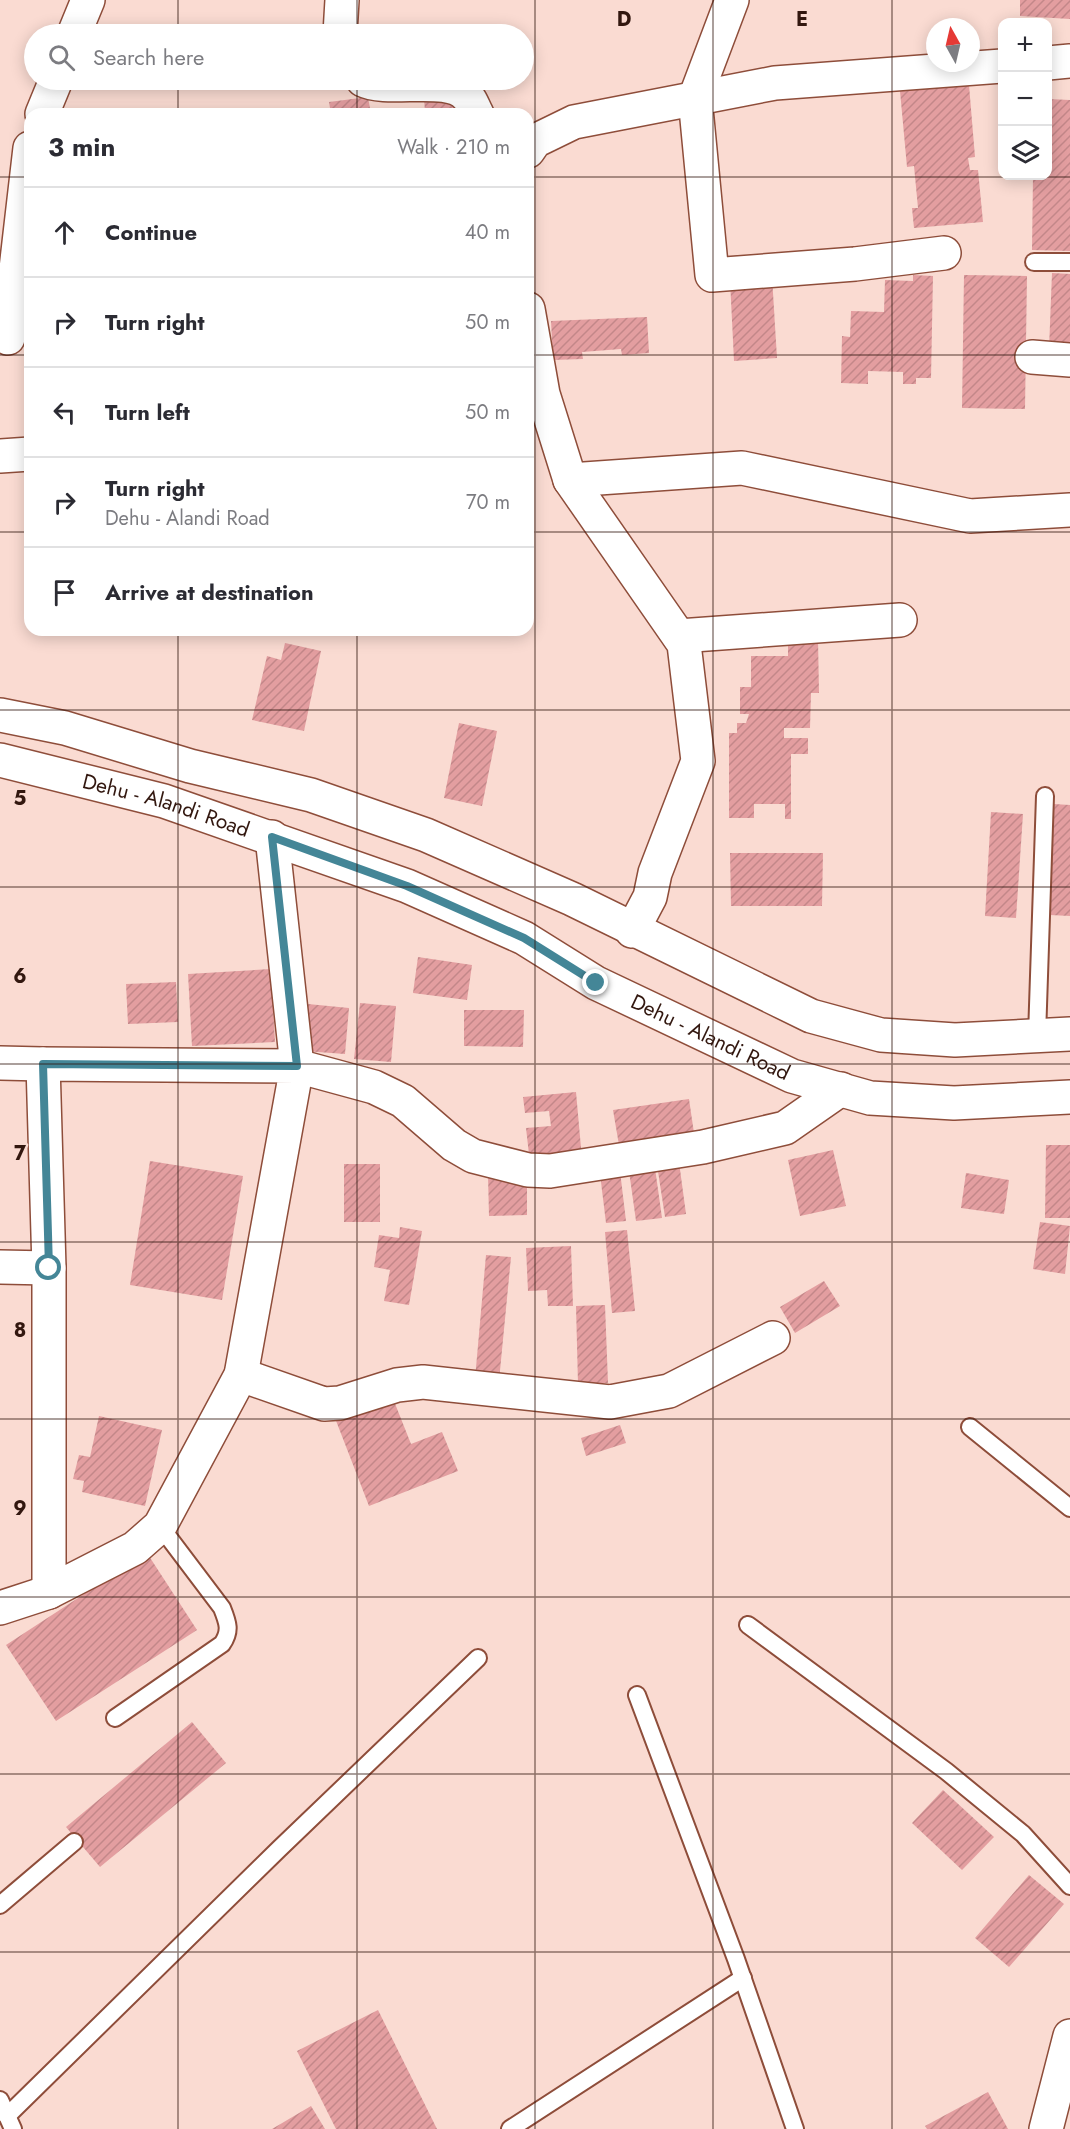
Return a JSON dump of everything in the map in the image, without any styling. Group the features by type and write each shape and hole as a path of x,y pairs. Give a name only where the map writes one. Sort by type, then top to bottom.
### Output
{"street":[{"path":"78,24 88,0"},
{"path":"341,24 342,0"},
{"path":"732,0 695,98 712,275 855,264 944,253"},
{"path":"1052,63 1070,62"},
{"path":"534,142 574,122 775,83 998,66"},
{"path":"44,108 52,90"},
{"path":"460,90 468,96 474,108"},
{"path":"13,336 24,214"},
{"path":"1032,357 1070,360"},
{"path":"535,394 570,480 684,644 698,761 655,873 650,897 632,930"},
{"path":"0,456 24,454"},
{"path":"570,480 742,468 970,516 1070,510"},
{"path":"679,636 900,620"},
{"path":"0,715 65,728 190,766 311,795 426,835 572,899 811,1016 881,1035 955,1040 1070,1034"},
{"name":"Dehu - Alandi Road","path":"0,760 164,801 272,837 418,891 524,938 596,983 782,1071 870,1098 954,1103 1070,1097"},
{"path":"0,1608 49,1592 135,1548 160,1526 241,1375 297,1066 272,837"},
{"path":"0,1063 297,1066 374,1088 403,1101 454,1145 472,1156 528,1170 550,1171 703,1147 785,1128 841,1089"},
{"path":"43,1064 49,1268 49,1592"},
{"path":"0,1267 49,1268"},
{"path":"241,1375 324,1404 340,1403 397,1385 423,1382 610,1402 669,1391 773,1338"},
{"path":"1046,2129 1070,2036"}],"lane":[{"path":"1034,262 1070,262"},
{"path":"1038,1036 1045,796"},
{"path":"970,1427 1070,1508"},
{"path":"115,1718 222,1644 228,1634 222,1608 160,1526"},
{"path":"748,1625 945,1771 1023,1834 1070,1886"},
{"path":"0,2100 10,2123 279,1849 478,1658"},
{"path":"637,1695 743,1978 795,2129"},
{"path":"0,1905 74,1842"},
{"path":"510,2129 743,1978"}],"building":[{"path":"1020,0 1070,0 1070,19 1020,16"},
{"path":"969,85 975,157 968,158 970,170 978,170 983,222 914,228 912,208 918,208 914,166 907,167 900,91"},
{"path":"460,95 461,108 425,108 424,99"},
{"path":"368,97 370,108 330,108 329,102"},
{"path":"1052,99 1070,100 1070,251 1032,250 1033,180 1052,180"},
{"path":"1052,273 1070,274 1070,350 1049,349"},
{"path":"913,275 933,276 931,378 916,378 916,384 903,384 903,372 868,371 868,384 841,383 842,336 850,337 851,311 884,312 885,280 913,281"},
{"path":"964,275 1027,276 1025,409 962,408"},
{"path":"772,277 777,358 734,361 730,280"},
{"path":"647,317 649,353 622,355 621,349 582,352 583,359 553,360 551,321"},
{"path":"788,639 818,639 819,693 811,693 810,728 784,728 784,738 808,738 808,754 791,754 791,819 785,819 785,804 754,804 754,818 729,818 729,733 737,733 737,723 746,723 749,714 740,714 740,687 751,687 751,656 788,656"},
{"path":"285,643 321,651 304,731 252,720 267,656 281,660"},
{"path":"459,723 497,731 482,806 444,798"},
{"path":"1054,804 1070,805 1070,916 1050,915"},
{"path":"991,812 1023,814 1016,918 985,916"},
{"path":"730,853 823,853 822,906 731,906"},
{"path":"418,957 472,965 467,1000 413,993"},
{"path":"271,969 275,1042 192,1046 188,974"},
{"path":"176,982 178,1022 128,1024 126,984"},
{"path":"360,1003 396,1006 391,1062 354,1059"},
{"path":"308,1004 349,1008 345,1054 304,1051"},
{"path":"464,1010 524,1010 523,1047 464,1046"},
{"path":"576,1092 582,1159 530,1163 526,1128 551,1126 549,1111 525,1113 523,1097"},
{"path":"689,1099 695,1140 620,1151 613,1110"},
{"path":"1046,1145 1070,1145 1070,1218 1045,1218"},
{"path":"833,1150 846,1206 800,1216 788,1160"},
{"path":"150,1161 243,1176 222,1300 130,1285"},
{"path":"679,1162 686,1214 665,1217 657,1165"},
{"path":"344,1164 380,1164 380,1222 344,1222"},
{"path":"655,1168 662,1218 636,1221 629,1171"},
{"path":"620,1171 626,1221 606,1223 600,1174"},
{"path":"966,1173 1009,1180 1004,1214 961,1208"},
{"path":"527,1174 527,1215 489,1216 488,1175"},
{"path":"1040,1222 1070,1226 1065,1274 1033,1269"},
{"path":"400,1227 422,1231 409,1305 384,1301 390,1270 374,1267 379,1235 399,1238"},
{"path":"627,1230 635,1311 612,1313 605,1232"},
{"path":"571,1246 573,1306 548,1306 547,1290 528,1291 526,1248"},
{"path":"486,1255 511,1257 499,1381 475,1379"},
{"path":"824,1281 840,1306 795,1333 780,1307"},
{"path":"605,1305 608,1383 578,1384 576,1306"},
{"path":"390,1391 411,1444 442,1432 458,1471 369,1506 333,1413"},
{"path":"99,1416 162,1430 145,1506 82,1492 84,1481 73,1479 79,1455 90,1457"},
{"path":"620,1425 626,1443 586,1456 581,1438"},
{"path":"147,1553 197,1630 56,1721 6,1645"},
{"path":"192,1722 226,1763 100,1867 66,1827"},
{"path":"943,1790 994,1837 962,1870 912,1823"},
{"path":"1029,1875 1064,1904 1009,1967 975,1938"},
{"path":"378,2010 437,2129 336,2129 297,2051"},
{"path":"988,2092 1008,2129 927,2129 925,2126"},
{"path":"311,2106 325,2129 272,2129"}],"route":[{"path":"49,1268 43,1064 297,1066 272,837 407,886 524,938 596,983"}]}
